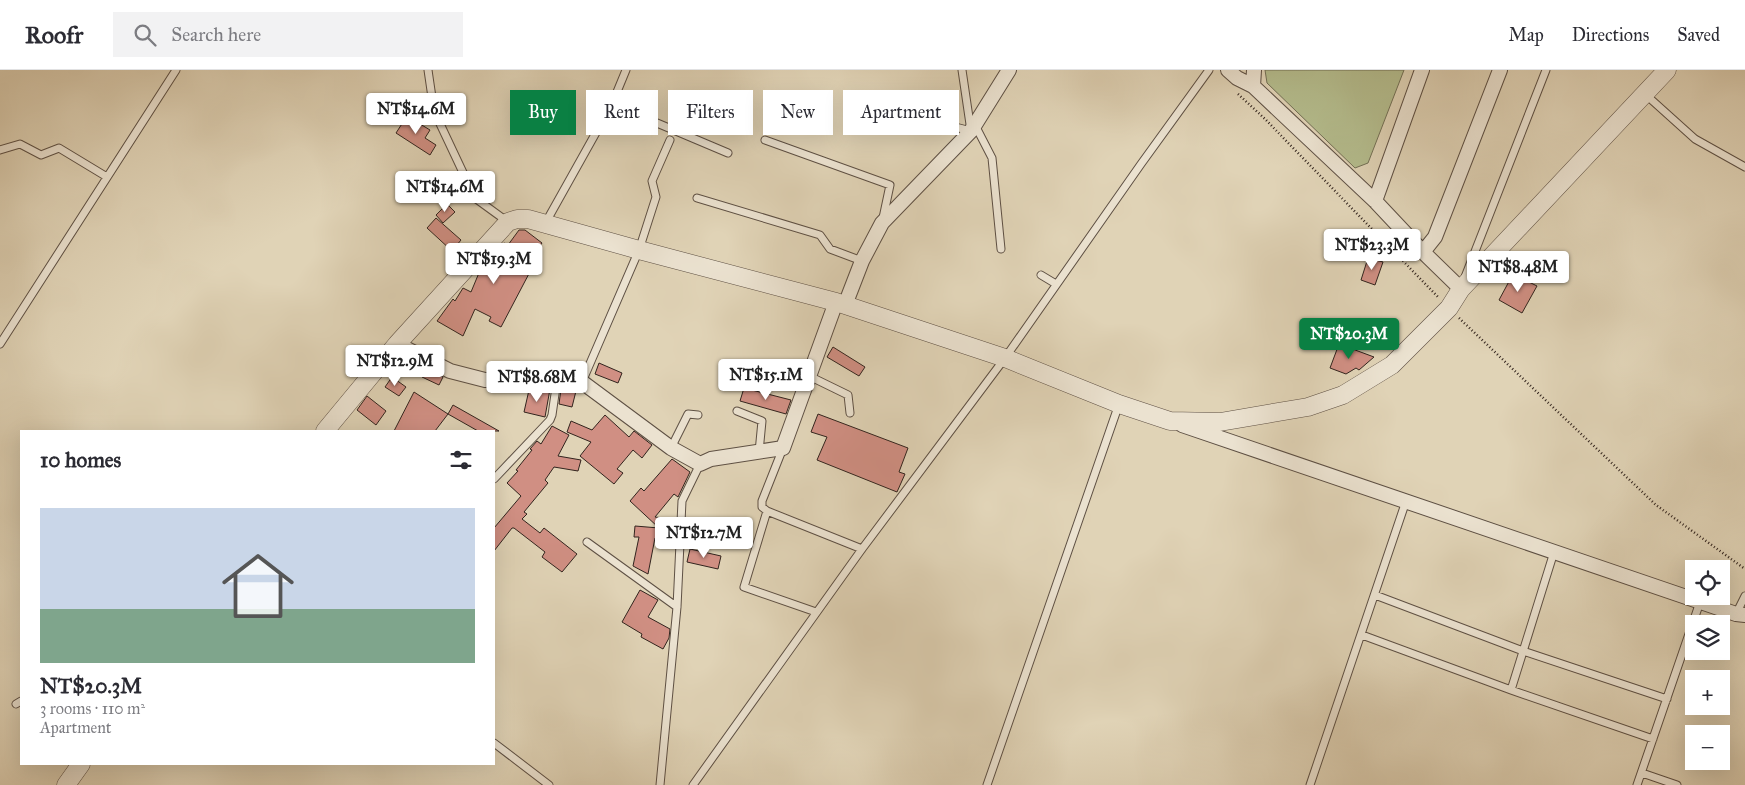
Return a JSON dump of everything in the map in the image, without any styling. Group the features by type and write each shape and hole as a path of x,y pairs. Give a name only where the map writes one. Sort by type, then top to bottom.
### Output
{"street":[{"path":"397,344 450,371 484,380 582,382 672,448 700,464 711,459 784,448 809,376 841,304 882,223 973,128 1009,70"},
{"path":"1228,70 1237,78 1253,86 1375,201 1460,289"},
{"path":"1253,86 1254,70"},
{"path":"1375,201 1422,70"},
{"path":"1423,252 1435,237 1500,70"},
{"path":"1170,421 1220,422 1308,408 1343,395 1392,365 1449,308 1460,289 1666,70"},
{"path":"326,430 397,344 508,222 517,219 528,219 841,304 1005,358 1119,404 1685,597"},
{"path":"1710,605 1740,614"},
{"path":"66,785 80,765"}],"lane":[{"path":"0,344 176,70"},
{"path":"428,70 434,111 476,198 508,222"},
{"path":"618,90 626,70"},
{"path":"962,70 973,128 992,158 1001,249"},
{"path":"693,785 862,549 1005,358 1210,70"},
{"path":"1460,289 1546,70"},
{"path":"1645,94 1695,139 1745,167"},
{"path":"658,124 728,154"},
{"path":"959,125 973,128"},
{"path":"546,224 595,135"},
{"path":"582,382 639,250 656,198 652,181 670,140"},
{"path":"765,140 890,185 882,223"},
{"path":"0,150 20,144 41,155 60,148 107,177"},
{"path":"697,198 820,234 830,249 862,261"},
{"path":"1041,275 1056,284"},
{"path":"809,376 848,395 850,412"},
{"path":"495,478 550,420 557,380"},
{"path":"987,785 1119,404"},
{"path":"737,411 762,421 759,452"},
{"path":"672,448 688,414 698,415"},
{"path":"784,448 762,502 762,507 767,511 862,549"},
{"path":"660,785 677,608 682,501 700,464"},
{"path":"1310,785 1406,501"},
{"path":"767,511 744,587 816,612"},
{"path":"587,542 677,608"},
{"path":"1511,690 1554,552"},
{"path":"1375,595 1523,651 1667,699"},
{"path":"1740,614 1745,596"},
{"path":"1637,785 1699,605"},
{"path":"1362,635 1511,690 1653,738"},
{"path":"495,744 549,785"},
{"path":"1642,773 1677,785"}],"path":[{"path":"1232,88 1449,308 1656,505 1745,569"}],"green space":[{"path":"1265,70 1404,70 1368,163 1355,168 1267,83"}],"building":[{"path":"407,116 430,130 425,138 436,145 430,155 396,133"},
{"path":"447,204 455,212 443,223 436,215"},
{"path":"436,218 461,240 452,251 427,228"},
{"path":"519,230 525,230 542,243 527,263 533,266 501,327 489,321 491,317 475,309 463,336 437,321 453,299 455,301 463,288 471,292 481,268 488,271 500,247 504,243 508,245"},
{"path":"1368,258 1383,262 1375,285 1361,280"},
{"path":"1513,274 1537,286 1522,313 1499,300"},
{"path":"1339,344 1374,357 1359,370 1356,368 1346,374 1330,368"},
{"path":"833,347 865,367 859,376 827,357"},
{"path":"408,359 443,377 439,385 417,373 404,369"},
{"path":"599,363 622,373 618,383 595,374"},
{"path":"392,377 406,387 399,396 385,387"},
{"path":"744,388 791,400 786,414 740,401"},
{"path":"544,389 550,389 545,417 524,412 529,390 543,393"},
{"path":"561,389 576,391 572,407 559,404"},
{"path":"414,392 448,414 436,430 395,430"},
{"path":"367,396 386,411 376,425 357,410"},
{"path":"453,405 499,431 476,430 448,414"},
{"path":"818,414 908,448 899,472 905,474 897,492 817,460 827,437 811,432"},
{"path":"605,415 629,437 634,431 652,445 642,458 633,450 617,469 623,473 614,484 580,456 591,442 567,432 571,421 592,430"},
{"path":"552,426 569,435 558,456 581,460 578,471 554,467 545,480 548,483 524,512 527,514 522,519 540,533 544,528 577,554 562,572 542,557 545,552 514,528 512,528 495,550 495,527 521,496 507,483 518,471 516,470 532,450 530,449 537,441 541,444"},
{"path":"672,459 690,472 678,497 674,494 655,517 672,519 671,539 655,538 648,574 633,566 639,537 634,537 635,526 659,528 630,501 641,488 644,491"},
{"path":"690,549 721,556 718,569 687,562"},
{"path":"640,590 658,600 648,617 670,629 669,638 663,649 641,637 642,634 622,622"}]}
